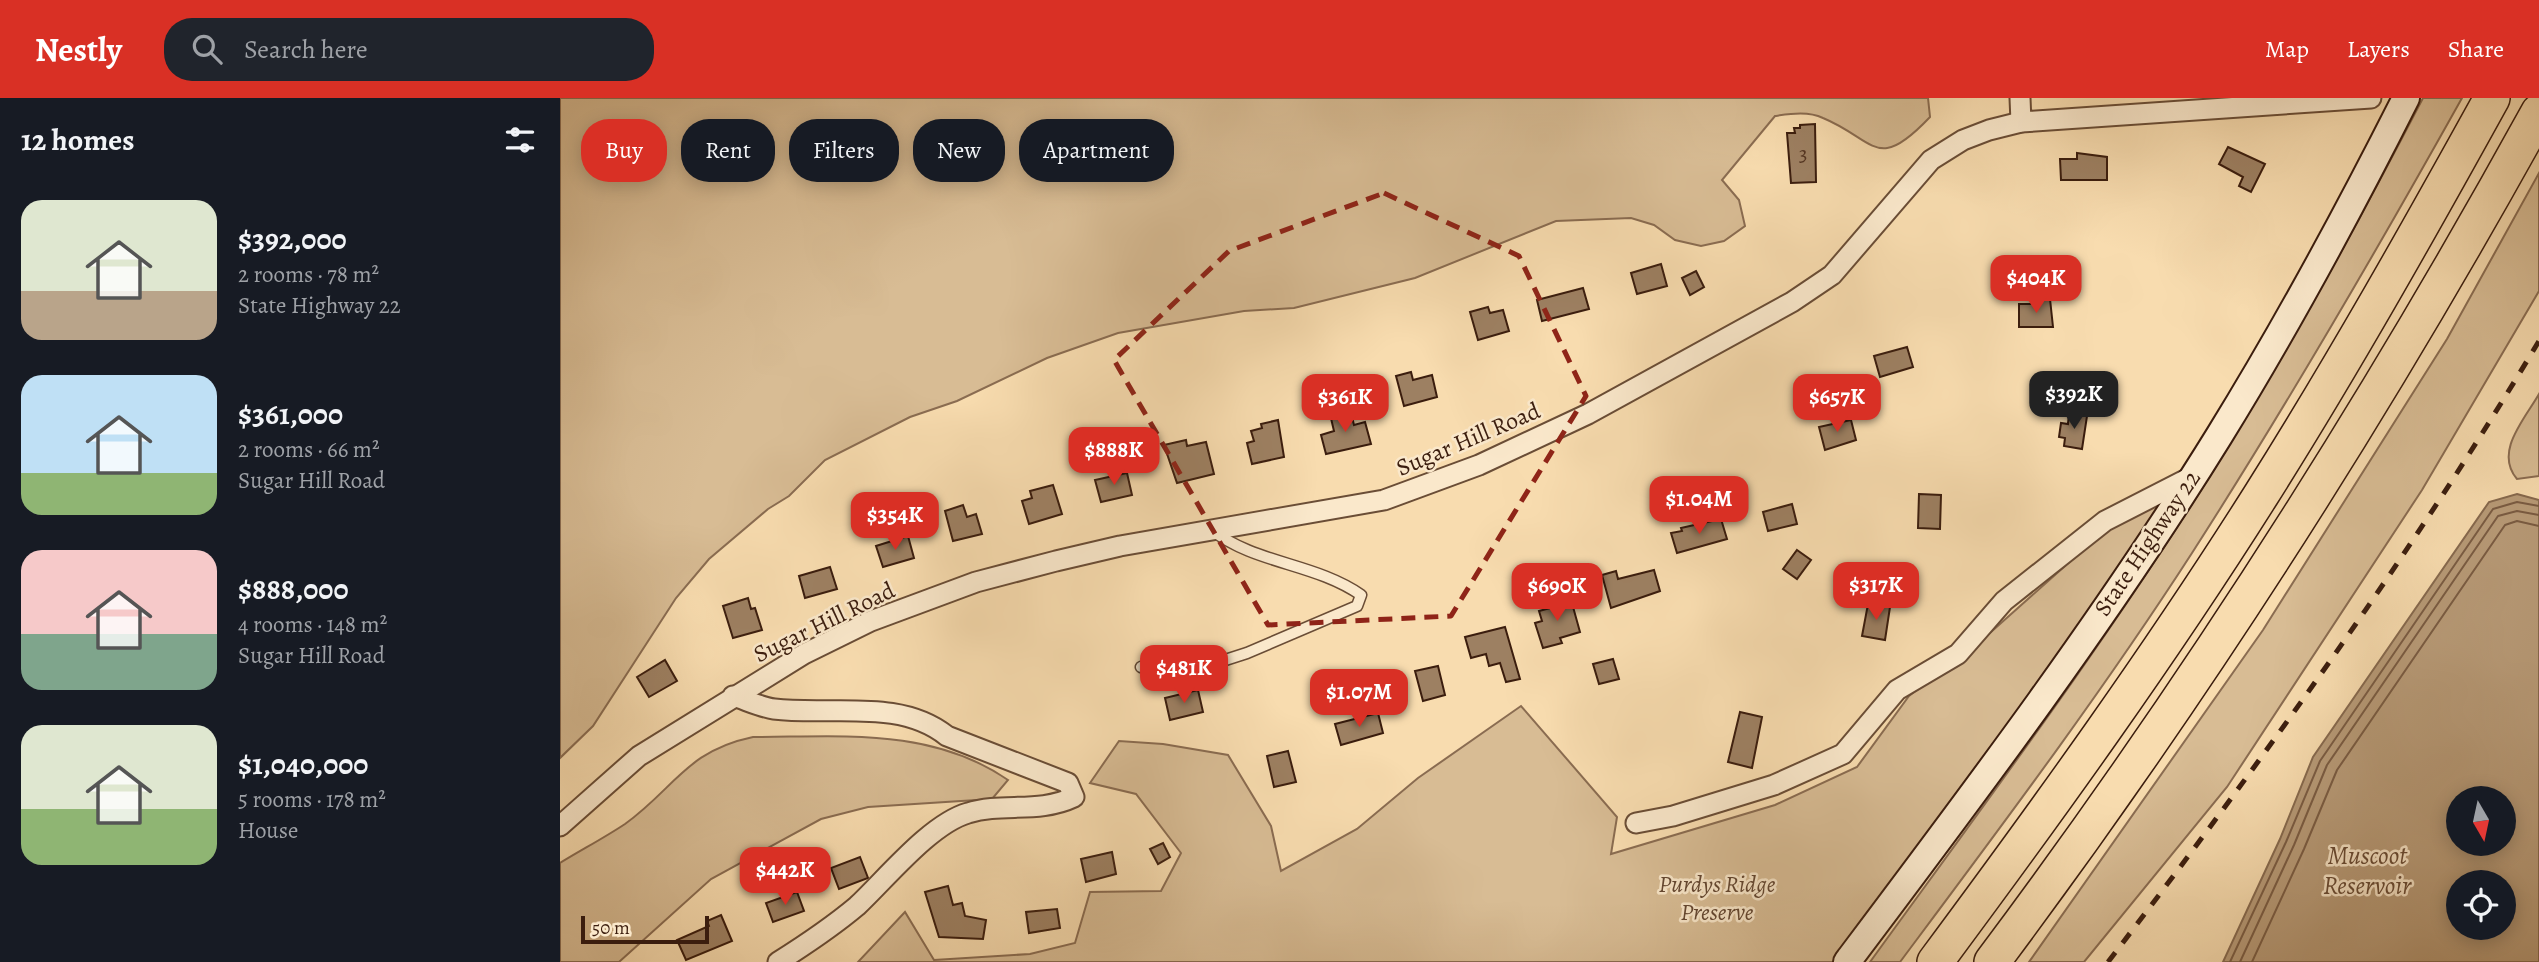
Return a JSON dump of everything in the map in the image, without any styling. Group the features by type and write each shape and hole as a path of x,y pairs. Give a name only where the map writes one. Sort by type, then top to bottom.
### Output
{"highway":[{"path":"1935,962 2122,704 2260,497 2389,284 2492,98"},
{"path":"1992,962 2153,739 2298,522 2429,308 2539,112"}],"main road":[{"name":"State Highway 22","path":"1847,962 1996,762 2193,476 2248,389 2332,242 2406,98"}],"street":[{"path":"2020,98 2021,122"},
{"name":"Sugar Hill Road","path":"560,826 639,756 804,654 871,621 976,582 1120,546 1384,500 1420,489 1588,414 1792,302 1832,275 1931,160 1980,133 2021,122 2371,98"},
{"path":"1636,823 1673,816 1774,785 1843,754 1897,690 1958,654 2004,601 2105,521 2193,476"},
{"path":"733,696 772,709 890,713 930,722 947,736 1068,783 1074,797 1055,806 967,813 928,836 855,907 778,962"}],"lane":[{"path":"1142,667 1177,654 1216,663 1247,653 1357,606 1361,595 1342,582 1232,546 1212,530"}],"highlighted area":[{"path":"1384,193 1519,256 1586,396 1451,616 1268,625 1114,360 1229,251"}],"green space":[{"path":"560,98 1928,98 1930,117 1898,144 1886,148 1876,147 1811,114 1775,116 1722,180 1739,200 1745,226 1724,241 1701,246 1675,240 1654,225 1631,218 1556,221 1415,278 1294,308 1244,311 1118,333 1047,358 957,401 910,417 825,460 789,496 768,509 709,559 676,598 593,726 560,758"},
{"path":"2423,98 2462,98 2330,328 2192,553 2086,709 1900,962 1870,962 2048,716 2177,527 2299,328"},
{"path":"2539,173 2539,291 2422,490 2227,787 2084,962 2029,962 2263,630 2447,339"},
{"path":"2539,394 2539,476 2517,479 2511,469 2510,447 2519,425"},
{"name":"Purdys Ridge Preserve","path":"2172,493 1840,962 858,962 905,912 934,960 1030,954 1075,943 1090,892 1161,891 1181,853 1136,794 1090,783 1119,741 1163,744 1228,755 1271,826 1281,871 1357,829 1418,778 1521,706 1617,817 1611,854 1775,805 1857,767 1909,696 1991,632 2110,526"},
{"path":"753,737 852,737 917,743 979,763 1008,780 992,799 868,807 821,819 711,879 619,962 560,962 560,863 625,824 696,761 730,743"}],"water":[{"name":"Muscoot Reservoir","path":"2517,494 2539,500 2539,962 2223,962 2280,839 2313,757 2489,502"}],"building":[{"path":"1815,124 1816,182 1791,183 1787,133 1795,133 1794,128 1800,128 1800,125"},
{"path":"2228,147 2265,164 2251,192 2239,186 2243,177 2219,164"},
{"path":"2077,153 2107,157 2107,180 2061,180 2060,159 2077,159"},
{"path":"1661,264 1667,286 1637,294 1631,273"},
{"path":"1696,271 1704,287 1690,295 1682,278"},
{"path":"1583,288 1589,309 1542,321 1537,300"},
{"path":"2037,299 2050,299 2053,327 2019,327 2019,304 2037,304"},
{"path":"1488,307 1490,313 1503,310 1509,331 1478,340 1470,312"},
{"path":"1907,347 1913,367 1880,377 1874,356"},
{"path":"1411,372 1413,380 1432,375 1437,397 1404,406 1396,376"},
{"path":"1350,409 1354,425 1365,422 1371,444 1326,454 1321,435 1334,431 1330,414"},
{"path":"2069,413 2087,416 2082,449 2064,446 2065,438 2059,437 2061,423 2068,424"},
{"path":"1278,420 1284,457 1252,464 1247,443 1254,441 1251,431 1262,428 1261,424"},
{"path":"1851,420 1856,440 1825,450 1819,427"},
{"path":"1186,440 1187,446 1206,442 1214,474 1177,483 1164,445"},
{"path":"1127,473 1132,495 1101,502 1095,480"},
{"path":"1053,485 1062,514 1029,524 1022,501 1032,498 1030,491"},
{"path":"1919,494 1941,495 1940,529 1918,528"},
{"path":"1792,504 1797,524 1768,531 1763,512"},
{"path":"963,505 967,517 976,514 982,534 953,541 945,511"},
{"path":"1721,519 1727,539 1677,553 1671,533 1682,531 1681,528"},
{"path":"908,536 914,558 883,567 876,546"},
{"path":"1797,550 1811,560 1797,579 1783,569"},
{"path":"830,567 837,589 805,598 799,576"},
{"path":"1654,570 1660,591 1611,608 1602,575 1616,571 1618,579"},
{"path":"1570,596 1580,632 1560,638 1562,643 1543,648 1535,623 1542,621 1539,611 1558,606 1557,600"},
{"path":"748,598 751,609 755,608 762,630 733,638 723,606"},
{"path":"1868,604 1890,607 1885,640 1862,636"},
{"path":"1505,627 1520,679 1506,682 1500,663 1489,666 1486,654 1471,658 1465,637"},
{"path":"1613,659 1619,679 1599,684 1593,664"},
{"path":"665,660 677,681 649,697 637,677"},
{"path":"1438,666 1445,695 1423,701 1415,671"},
{"path":"1198,690 1203,712 1170,720 1165,698"},
{"path":"1740,712 1762,717 1752,768 1728,762"},
{"path":"1378,713 1383,733 1341,745 1335,724"},
{"path":"1288,751 1296,782 1274,787 1267,756"},
{"path":"1163,843 1170,857 1158,864 1150,849"},
{"path":"1112,852 1116,874 1086,882 1081,859"},
{"path":"860,857 868,878 839,889 831,868"},
{"path":"948,886 953,905 962,903 965,916 986,920 983,939 939,937 925,892"},
{"path":"797,892 804,911 773,922 766,903"},
{"path":"1057,909 1060,928 1029,933 1026,912"},
{"path":"721,915 732,941 686,960 677,940 709,926 707,921"}],"railway":[{"path":"2108,962 2222,811 2386,580 2539,341"}]}
